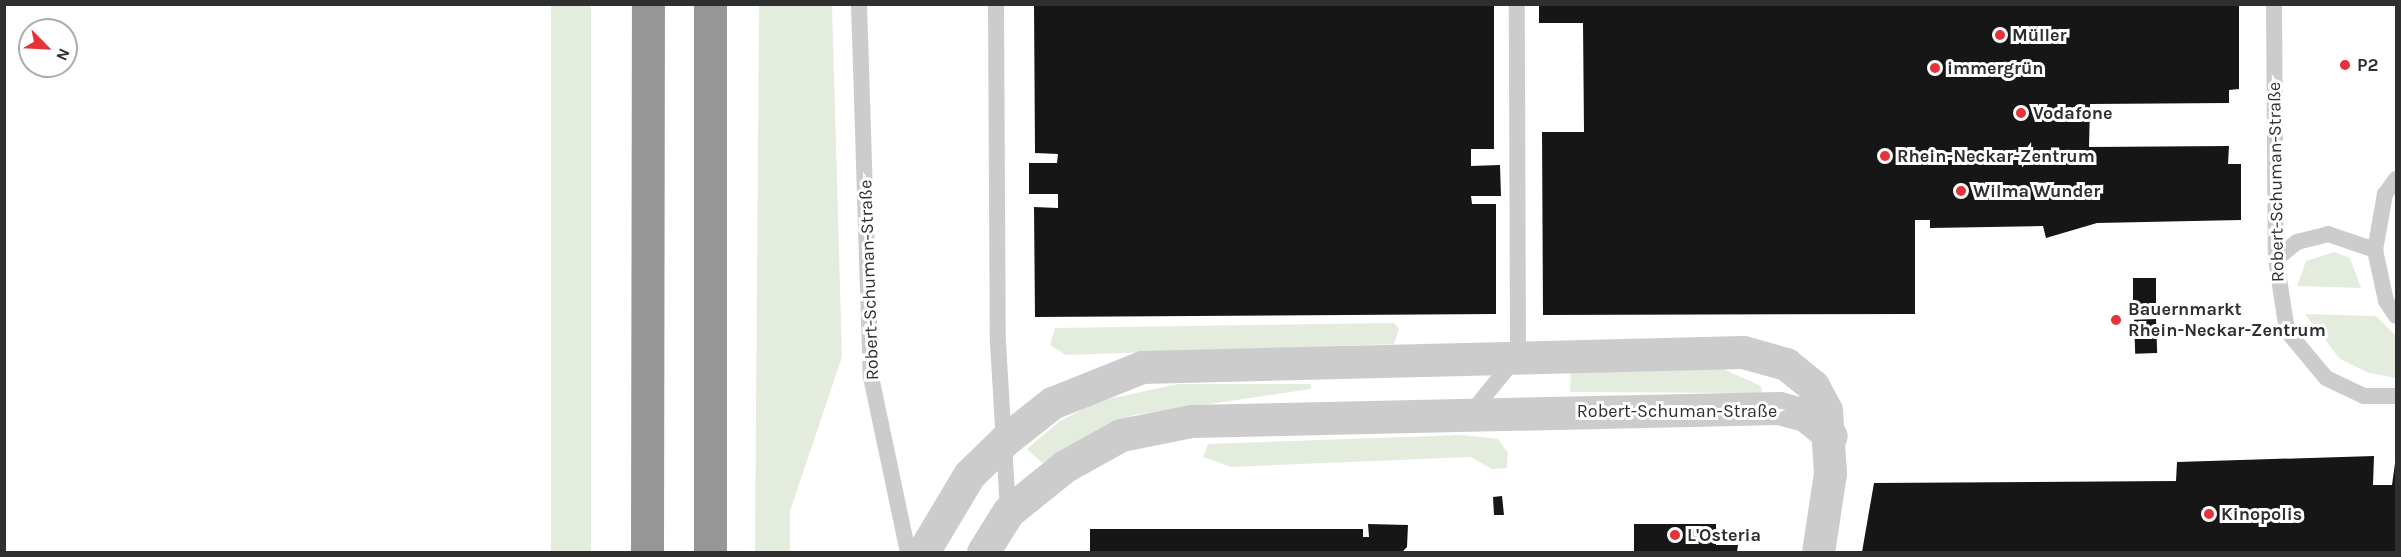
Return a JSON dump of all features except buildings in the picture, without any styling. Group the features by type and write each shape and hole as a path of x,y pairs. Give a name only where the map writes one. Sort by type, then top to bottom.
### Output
{"highway":[{"path":"647,552 648,4"},
{"path":"710,4 710,552"}],"street":[{"path":"923,552 969,475 1005,440 1052,403 1142,367 1518,355 1743,352 1786,364 1813,386 1826,410 1831,436 1818,552"},
{"name":"Robert-Schuman-Straße","path":"983,552 1008,512 1065,466 1121,435 1191,421 1471,413 1779,408 1805,415 1831,436"}],"lane":[{"name":"Robert-Schuman-Straße","path":"860,4 872,377 908,552"},
{"path":"996,4 998,343 1008,512"},
{"path":"1471,413 1518,355 1517,4"},
{"name":"Robert-Schuman-Straße","path":"2274,4 2276,259 2288,331 2303,354 2326,378 2364,396 2397,396"},
{"path":"2397,179 2385,195 2375,250 2386,300 2397,316"},
{"path":"2276,259 2297,243 2328,234 2375,250"}],"green space":[{"path":"551,5 591,5 591,552 551,552"},
{"path":"759,5 832,5 842,357 790,511 790,552 755,552"},
{"path":"2334,252 2350,258 2361,288 2297,286 2306,261"},
{"path":"2305,314 2376,316 2396,336 2396,378 2369,373 2340,359"},
{"path":"1394,323 1399,329 1394,344 1066,355 1050,345 1055,328"},
{"path":"1714,365 1761,386 1762,393 1570,392 1571,366"},
{"path":"1178,384 1311,384 1311,389 1133,415 1042,463 1027,449 1060,421 1099,401"},
{"path":"1462,435 1498,439 1508,453 1507,468 1492,469 1470,457 1231,467 1203,457 1208,444"}],"place":[{"name":"Müller","path":"2000,35"},
{"name":"P2","path":"2345,65"},
{"name":"immergrün","path":"1935,68"},
{"name":"Vodafone","path":"2021,113"},
{"name":"Rhein-Neckar-Zentrum","path":"1885,156"},
{"name":"Wilma Wunder","path":"1961,191"},
{"name":"Bauernmarkt Rhein-Neckar-Zentrum","path":"2116,320"},
{"name":"Kinopolis","path":"2209,514"},
{"name":"L'Osteria","path":"1675,535"}]}
